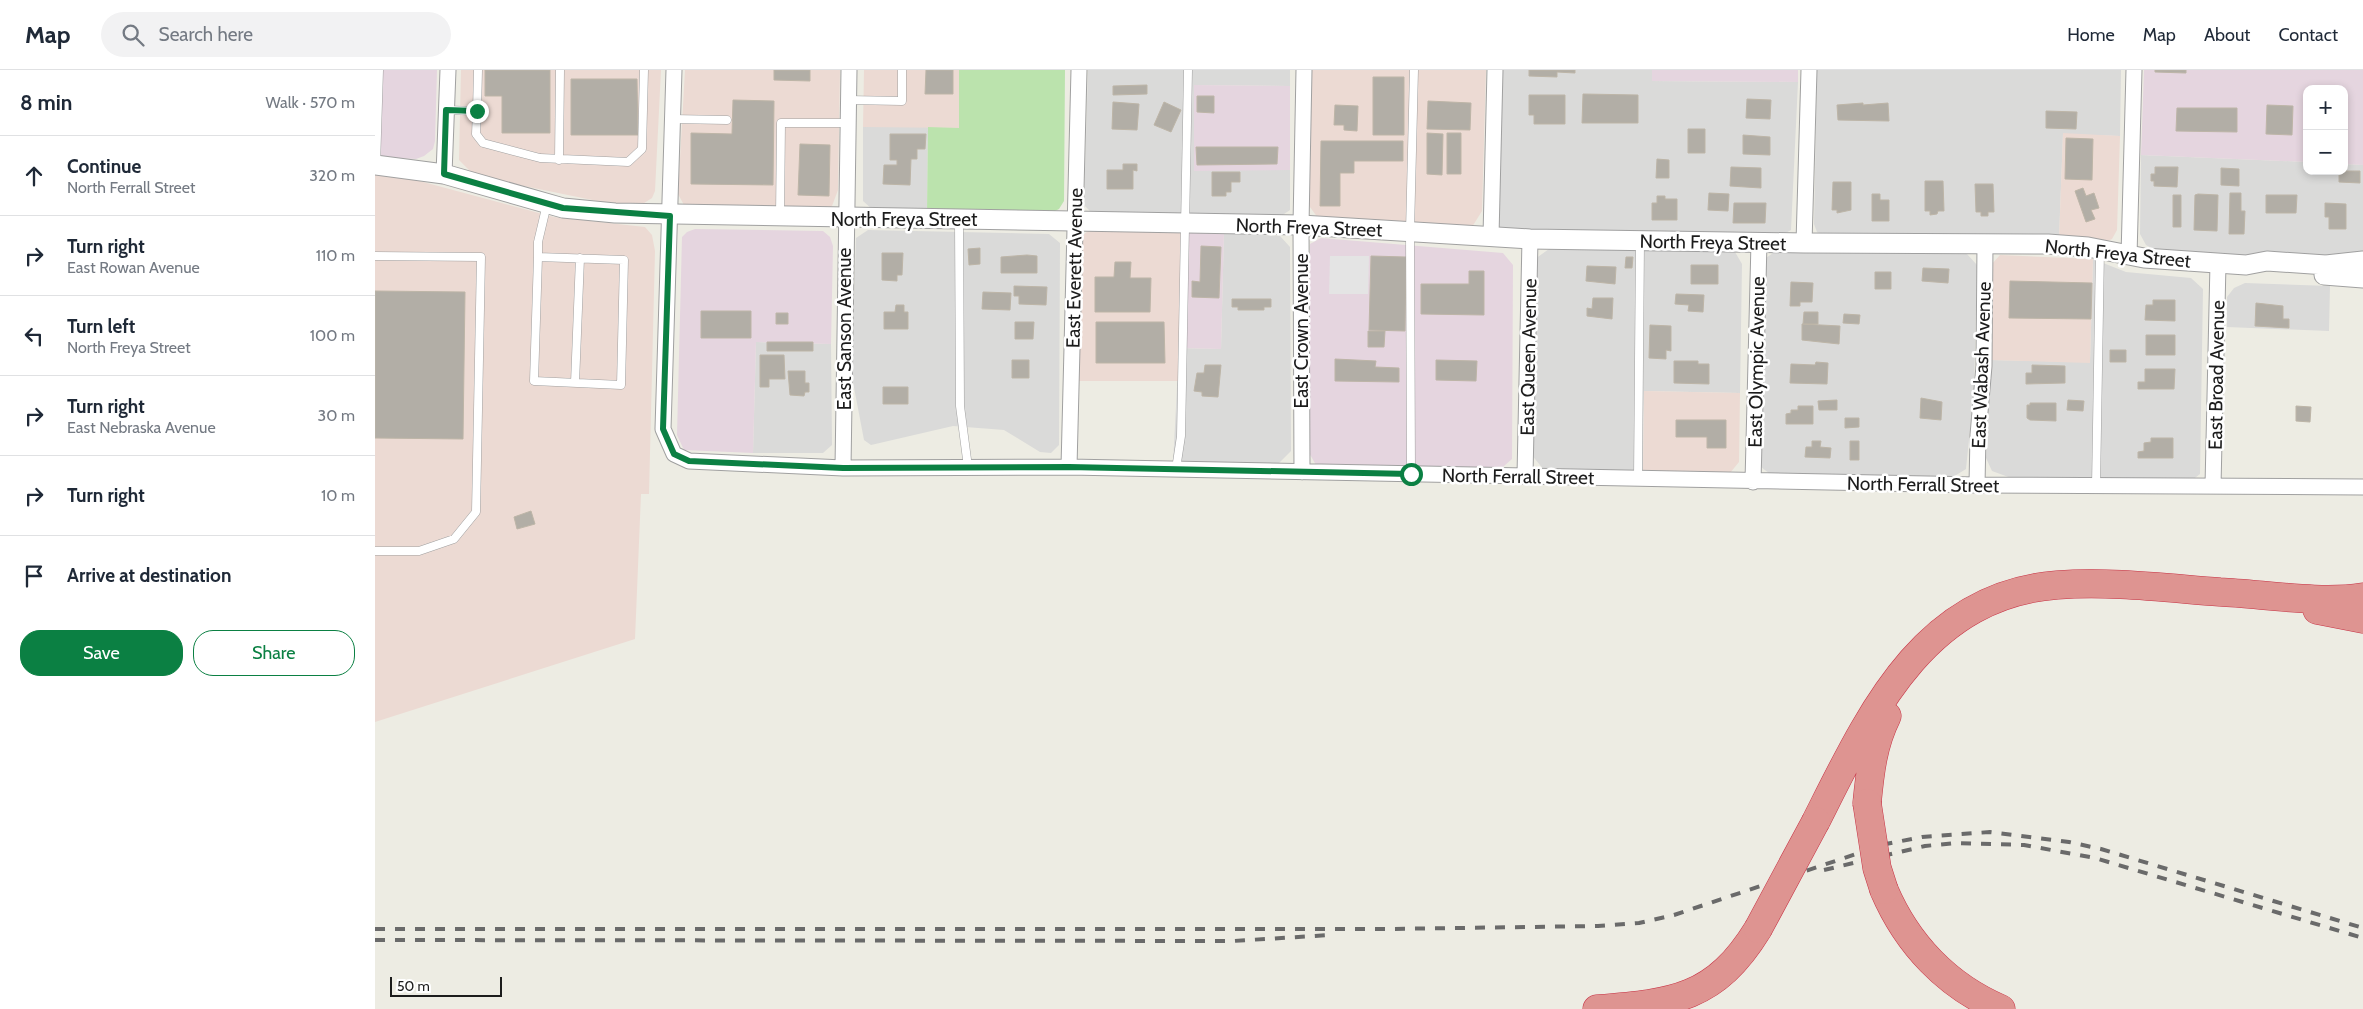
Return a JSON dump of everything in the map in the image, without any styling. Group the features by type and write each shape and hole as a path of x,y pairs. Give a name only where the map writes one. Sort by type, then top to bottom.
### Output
{"highway":[{"path":"1597,1009 1662,1001 1703,988 1724,974 1738,960 1758,929 1867,722 1896,678 1930,641 1949,626 2000,597 2047,586 2089,584 2316,598 2363,597"},
{"path":"2001,1009 1968,992 1947,978 1926,957 1903,928 1884,890 1877,868 1867,804 1872,756 1879,732 1909,681 1941,648 1971,624 2001,609 2041,598 2093,596 2363,614"},
{"path":"2316,610 2363,619"}],"street":[{"path":"444,174 448,70"},
{"path":"670,216 673,70"},
{"name":"East Sanson Avenue","path":"843,468 845,219 849,70"},
{"name":"East Everett Avenue","path":"1069,467 1079,70"},
{"name":"East Crown Avenue","path":"1302,472 1301,225 1304,70"},
{"path":"1491,236 1495,70"},
{"path":"1804,244 1809,70"},
{"path":"2129,256 2134,70"},
{"name":"North Freya Street","path":"375,165 444,174 563,208 615,214 1301,225 1410,230 1530,239 1804,244 2066,245 2129,256 2246,265 2267,261 2325,265 2363,261"},
{"name":"North Ferrall Street","path":"670,216 663,429 674,454 689,461 843,468 1069,467 1753,482 2363,487"},
{"name":"East Queen Avenue","path":"1525,476 1530,239"},
{"name":"East Olympic Avenue","path":"1753,482 1759,242"},
{"name":"East Wabash Avenue","path":"1977,485 1978,435 1984,366 1985,244"},
{"name":"East Broad Avenue","path":"2213,486 2218,263"},
{"name":"North Freya Street","path":"2246,265 2266,272 2363,278"}],"lane":[{"path":"375,165 379,70"},
{"path":"478,70 476,134 483,143 540,158 614,163 628,162 637,156 642,149 644,70"},
{"path":"559,160 560,70"},
{"path":"848,100 902,101 903,70"},
{"path":"1176,469 1181,436 1188,70"},
{"path":"1411,474 1410,230 1414,70"},
{"path":"446,110 477,111"},
{"path":"672,120 727,120"},
{"path":"780,218 781,122 847,123"},
{"path":"538,257 625,260 621,385 534,382 538,242 547,204"},
{"path":"959,220 960,406 968,467"},
{"path":"1638,479 1640,241"},
{"path":"2096,486 2100,250"},
{"path":"375,256 481,257 476,512 454,539 419,551 375,551"},
{"path":"575,383 580,258"}],"shaded area":[{"path":"375,70 437,70 435,141 433,149 424,156 416,159 375,157"},
{"path":"461,70 661,70 655,191 652,198 641,205 607,203 480,177 469,170 459,160"},
{"path":"685,70 840,70 838,190 832,206 826,209 695,209 684,205 678,194"},
{"path":"864,70 959,70 959,128 863,127"},
{"path":"1088,70 1290,70 1290,86 1194,85 1194,170 1290,170 1290,210 1281,216 1091,212 1084,205"},
{"path":"1312,70 1486,70 1482,211 1472,227 1318,218 1307,203"},
{"path":"1502,70 1652,70 1652,81 1798,82 1791,230 1782,235 1506,233 1498,228"},
{"path":"1652,70 1798,70 1798,82 1652,81"},
{"path":"1817,70 2121,70 2120,136 2063,134 2059,239 1825,236 1817,232 1814,224"},
{"path":"2144,70 2363,70 2363,165 2348,164 2348,85 2303,85 2303,162 2141,155"},
{"path":"1194,85 1290,86 1290,170 1194,171"},
{"path":"863,127 928,127 927,212 873,210 863,201"},
{"path":"2063,133 2120,136 2117,230 2112,239 2101,244 2059,239"},
{"path":"2141,155 2303,162 2303,175 2348,175 2348,164 2363,165 2363,257 2266,256 2157,251 2146,245 2140,234"},
{"path":"375,175 412,179 554,217 645,227 652,235 655,251 649,494 641,494 635,639 375,722"},
{"path":"695,229 823,231 830,237 833,246 831,344 756,342 753,453 684,450 677,435 682,237 687,232"},
{"path":"868,230 1049,234 1060,243 1059,445 1051,453 1040,452 1004,430 953,426 871,445 864,440 852,377 856,238"},
{"path":"1089,230 1182,233 1178,381 1075,381 1080,238"},
{"path":"1182,233 1224,233 1221,349 1179,348"},
{"path":"1224,233 1280,236 1290,247 1291,451 1276,466 1173,464 1179,348 1221,349"},
{"path":"1321,238 1503,253 1513,265 1512,459 1496,473 1316,465 1308,451 1310,244"},
{"path":"1549,249 1735,252 1742,264 1740,393 1644,391 1643,471 1544,470 1531,454 1535,259"},
{"path":"1777,250 1967,254 1977,265 1974,390 1966,469 1953,477 1774,477 1761,467 1766,258"},
{"path":"2000,255 2093,259 2090,363 1990,360 1991,265"},
{"path":"1330,256 1369,256 1368,294 1329,294"},
{"path":"2093,259 2126,272 2191,278 2203,289 2200,474 2191,481 2014,479 1992,471 1986,458 1990,360 2090,362"},
{"path":"2245,283 2330,286 2329,331 2227,327 2227,297 2234,288"},
{"path":"756,342 831,344 832,445 823,453 753,453"},
{"path":"1644,391 1740,393 1739,462 1730,473 1643,471"}],"green space":[{"path":"959,70 1065,70 1064,201 1059,209 1051,213 927,212 928,127 959,128"}],"building":[{"path":"485,70 550,70 550,133 502,133 502,96 485,96"},
{"path":"774,70 810,70 810,81 774,80"},
{"path":"926,70 953,70 953,94 925,94"},
{"path":"1529,70 1575,70 1575,73 1557,72 1557,77 1529,76"},
{"path":"2155,70 2186,70 2186,73 2155,72"},
{"path":"1373,77 1404,77 1404,135 1373,135"},
{"path":"571,79 637,79 638,135 571,135"},
{"path":"1147,85 1147,94 1113,95 1113,86"},
{"path":"1583,94 1638,95 1638,123 1582,123"},
{"path":"1529,95 1565,95 1565,124 1534,124 1534,115 1529,115"},
{"path":"1197,96 1214,96 1214,113 1197,112"},
{"path":"1747,99 1771,100 1770,119 1746,118"},
{"path":"733,100 774,101 773,185 691,184 691,133 732,134"},
{"path":"1428,101 1471,103 1470,130 1427,129"},
{"path":"1113,102 1139,104 1137,130 1112,129"},
{"path":"1164,102 1181,110 1171,132 1154,125"},
{"path":"1863,103 1863,105 1888,103 1889,121 1838,120 1837,105"},
{"path":"1335,105 1358,106 1357,131 1344,130 1344,125 1334,125"},
{"path":"2267,105 2293,106 2292,135 2266,134"},
{"path":"2177,108 2237,108 2237,132 2176,131"},
{"path":"2046,111 2077,112 2076,129 2046,128"},
{"path":"1688,129 1705,129 1705,153 1688,153"},
{"path":"1427,133 1443,134 1442,175 1427,174"},
{"path":"1447,133 1461,133 1461,174 1447,174"},
{"path":"890,134 926,134 925,149 917,149 917,159 911,159 910,185 883,184 884,165 897,165 897,160 890,160"},
{"path":"1743,135 1770,137 1770,155 1743,154"},
{"path":"2066,138 2093,139 2092,180 2065,179"},
{"path":"1321,141 1403,141 1403,161 1354,161 1354,173 1340,173 1340,206 1320,206"},
{"path":"800,144 830,145 829,196 798,195"},
{"path":"1196,147 1278,147 1277,164 1197,165"},
{"path":"1657,159 1669,160 1669,178 1656,178"},
{"path":"1123,164 1137,164 1137,171 1133,170 1133,189 1107,189 1107,170 1123,170"},
{"path":"1731,167 1761,168 1761,188 1730,186"},
{"path":"2155,167 2178,167 2177,187 2154,186 2154,181 2151,181 2151,174 2155,174"},
{"path":"2221,168 2239,169 2239,186 2221,185"},
{"path":"2348,171 2360,171 2360,183 2339,182 2339,175 2348,175"},
{"path":"1212,172 1240,172 1240,182 1231,182 1231,192 1226,192 1226,196 1212,196"},
{"path":"1925,181 1943,181 1944,211 1938,211 1937,214 1930,215 1930,211 1925,211"},
{"path":"1833,182 1851,182 1851,210 1837,213 1837,210 1832,210"},
{"path":"1975,184 1993,184 1994,212 1988,212 1988,216 1981,216 1981,212 1976,212"},
{"path":"2083,188 2086,196 2094,193 2099,208 2091,210 2095,219 2086,222 2075,191"},
{"path":"1709,193 1729,194 1728,211 1708,210"},
{"path":"2230,193 2241,193 2241,211 2245,211 2244,234 2229,234"},
{"path":"1872,194 1880,194 1880,200 1889,200 1889,221 1872,221"},
{"path":"2173,195 2181,195 2181,227 2173,227"},
{"path":"2195,195 2218,195 2217,231 2194,230"},
{"path":"2266,195 2297,195 2296,213 2266,213"},
{"path":"1657,196 1665,196 1665,199 1677,199 1677,220 1652,220 1652,203 1657,203"},
{"path":"1734,203 1766,203 1765,223 1733,223"},
{"path":"2325,203 2346,204 2346,229 2329,229 2329,217 2325,217"},
{"path":"1201,246 1221,247 1219,298 1192,297 1192,281 1200,282"},
{"path":"980,248 980,264 969,265 968,249"},
{"path":"882,253 903,253 902,275 897,275 897,281 882,280"},
{"path":"1037,256 1037,273 1001,273 1001,257"},
{"path":"1371,256 1406,257 1405,331 1369,330"},
{"path":"1626,257 1633,257 1632,268 1625,268"},
{"path":"1115,262 1131,262 1130,278 1151,278 1150,312 1095,312 1095,277 1114,277"},
{"path":"1691,265 1718,265 1718,284 1691,284"},
{"path":"1587,266 1616,267 1615,284 1586,281"},
{"path":"1923,268 1949,269 1948,283 1922,281"},
{"path":"1469,271 1484,271 1484,315 1421,314 1421,284 1469,284"},
{"path":"1875,272 1891,272 1891,289 1875,289"},
{"path":"2010,281 2092,283 2091,319 2009,318"},
{"path":"1791,282 1813,283 1812,302 1800,302 1800,306 1790,306"},
{"path":"1014,286 1047,287 1046,305 1019,304 1019,296 1014,296"},
{"path":"375,291 465,292 463,439 375,438"},
{"path":"983,292 1011,293 1010,310 982,309"},
{"path":"1676,294 1704,295 1703,312 1688,311 1689,305 1675,304"},
{"path":"1593,298 1613,298 1612,319 1587,316 1587,308 1592,309"},
{"path":"1232,299 1271,299 1271,307 1264,307 1264,310 1238,310 1238,307 1232,307"},
{"path":"2153,300 2175,300 2175,321 2145,320 2146,305 2153,305"},
{"path":"2256,303 2283,306 2283,319 2289,319 2289,328 2255,326"},
{"path":"896,305 904,305 904,312 908,312 908,329 884,329 884,312 895,312"},
{"path":"701,311 751,311 751,338 701,338"},
{"path":"1804,312 1818,312 1818,324 1803,324"},
{"path":"776,313 788,313 788,324 776,324"},
{"path":"1844,314 1860,315 1859,324 1843,323"},
{"path":"1015,322 1034,322 1033,339 1015,339"},
{"path":"1096,322 1164,322 1165,363 1096,363"},
{"path":"1802,324 1840,326 1839,344 1802,340"},
{"path":"1650,325 1671,326 1671,351 1666,350 1666,359 1649,358"},
{"path":"1368,331 1385,331 1384,347 1368,347"},
{"path":"2146,335 2175,335 2175,355 2146,355"},
{"path":"767,342 813,342 813,351 767,351"},
{"path":"2110,350 2126,350 2126,362 2110,362"},
{"path":"760,355 784,355 785,379 769,379 769,387 760,387"},
{"path":"1335,359 1376,361 1375,367 1399,368 1399,382 1335,381"},
{"path":"1012,360 1029,360 1029,378 1012,378"},
{"path":"1436,360 1477,361 1476,381 1436,380"},
{"path":"1674,361 1698,361 1698,364 1709,364 1709,384 1674,383"},
{"path":"1816,362 1828,363 1827,384 1790,383 1791,364 1815,365"},
{"path":"1205,365 1221,365 1218,397 1202,396 1202,392 1194,391 1197,373 1204,373"},
{"path":"2032,365 2065,366 2065,383 2026,384 2026,373 2032,373"},
{"path":"2145,369 2175,369 2174,389 2138,389 2138,382 2145,382"},
{"path":"788,371 805,371 805,383 809,383 809,392 805,392 804,396 790,395"},
{"path":"883,387 908,387 908,404 883,404"},
{"path":"1921,398 1942,402 1941,420 1920,418"},
{"path":"1837,400 1837,410 1819,410 1818,401"},
{"path":"2068,400 2084,401 2083,411 2067,410"},
{"path":"2030,403 2056,403 2056,421 2030,420 2027,418 2027,405 2030,405"},
{"path":"1798,406 1813,406 1813,424 1786,424 1786,414 1791,413 1791,410 1798,410"},
{"path":"2296,406 2311,407 2310,422 2296,421"},
{"path":"1845,418 1859,418 1859,427 1845,428"},
{"path":"1676,420 1726,420 1726,448 1707,448 1707,437 1676,437"},
{"path":"2151,438 2173,438 2173,458 2138,458 2138,452 2144,451 2144,443 2151,442"},
{"path":"1812,441 1821,441 1820,447 1831,448 1830,458 1805,457 1806,447 1812,447"},
{"path":"1850,441 1859,441 1859,460 1850,460"},
{"path":"531,511 535,524 517,529 514,517"}],"railway":[{"path":"375,929 1388,929 1598,926 1639,923 1674,915 1886,844 1922,837 1990,832 2069,842 2101,849 2363,928"},
{"path":"1824,870 1925,846 1955,843 2024,845 2095,858 2363,938"},
{"path":"375,940 1233,941 1329,935"}],"route":[{"path":"477,111 446,110 444,174 563,208 615,214 670,216 663,429 674,454 689,461 843,468 1069,467 1411,474"}]}
